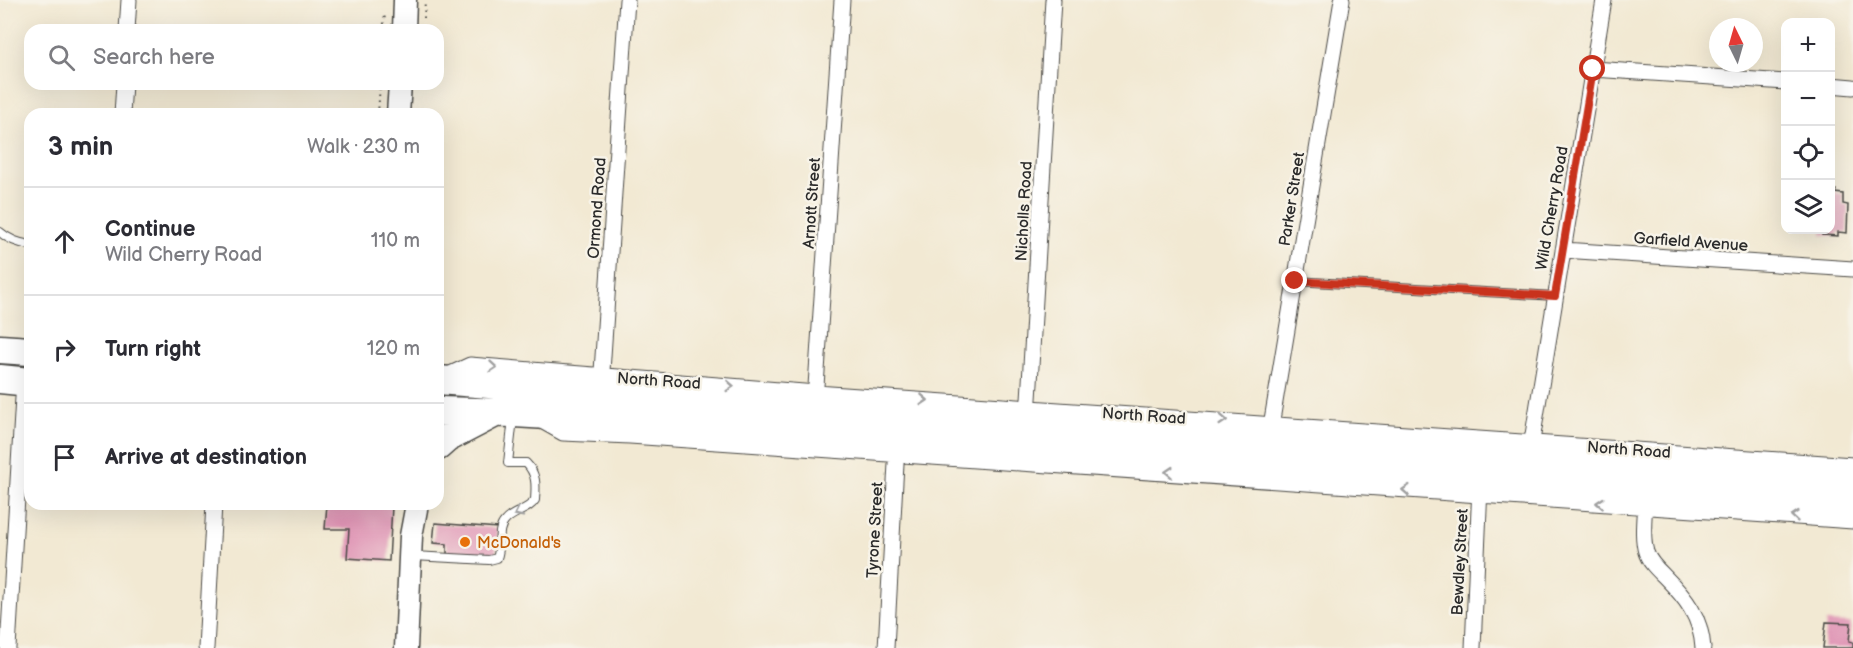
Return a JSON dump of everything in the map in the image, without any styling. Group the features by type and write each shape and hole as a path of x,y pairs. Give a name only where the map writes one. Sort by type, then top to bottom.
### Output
{"highway":[{"path":"0,349 24,351"},
{"name":"North Road","path":"444,381 601,395 898,436 1269,442 1530,451 1645,487 1853,505"},
{"name":"North Road","path":"444,411 512,413 601,395 815,401 898,436 1028,415 1269,442 1480,486 1645,487 1853,480"},
{"path":"444,441 474,423 512,413"}],"main road":[{"path":"404,24 405,0"},
{"path":"398,108 400,90"},
{"path":"405,510 411,546"},
{"path":"411,648 411,546 416,510"}],"street":[{"path":"127,24 129,0"},
{"name":"Ormond Road","path":"601,395 627,0"},
{"name":"Arnott Street","path":"815,401 842,0"},
{"name":"Nicholls Road","path":"1028,415 1053,0"},
{"name":"Parker Street","path":"1269,442 1342,0"},
{"name":"Wild Cherry Road","path":"1530,451 1604,0"},
{"path":"1593,69 1781,82"},
{"path":"1835,86 1853,87"},
{"path":"122,108 124,90"},
{"name":"Garfield Avenue","path":"1563,250 1853,269"},
{"path":"8,648 18,381"},
{"name":"North Road","path":"815,401 1028,415"},
{"name":"North Road","path":"512,413 563,434 898,436 1480,486"},
{"name":"Tyrone Street","path":"886,648 898,436"},
{"name":"North Road","path":"1530,451 1853,465"},
{"name":"Bewdley Street","path":"1473,648 1480,486"},
{"path":"1645,487 1644,540 1646,553 1656,568 1689,603 1701,630 1703,648"},
{"name":"North Road","path":"1645,487 1853,521"},
{"path":"206,648 214,510"}],"lane":[{"path":"0,232 7,238 24,244"},
{"path":"1295,281 1555,296"},
{"path":"411,546 489,561 497,558 503,523 507,518 526,509 536,500 536,479 531,469 526,463 508,463 512,413"}],"path":[{"path":"424,20 425,0"},
{"path":"378,108 380,90"}],"building":[{"path":"1835,193 1843,194 1843,204 1848,205 1847,233 1838,232 1838,236 1822,235 1835,234"},
{"path":"327,510 392,510 389,561 347,558 349,529 325,529"},
{"path":"435,523 498,528 496,555 483,557 447,555 447,544 433,543"},
{"path":"1826,622 1851,623 1849,641 1853,642 1853,648 1823,648"}],"place":[{"name":"McDonald's","path":"465,542"}],"route":[{"path":"1295,281 1555,296 1593,69"}]}
